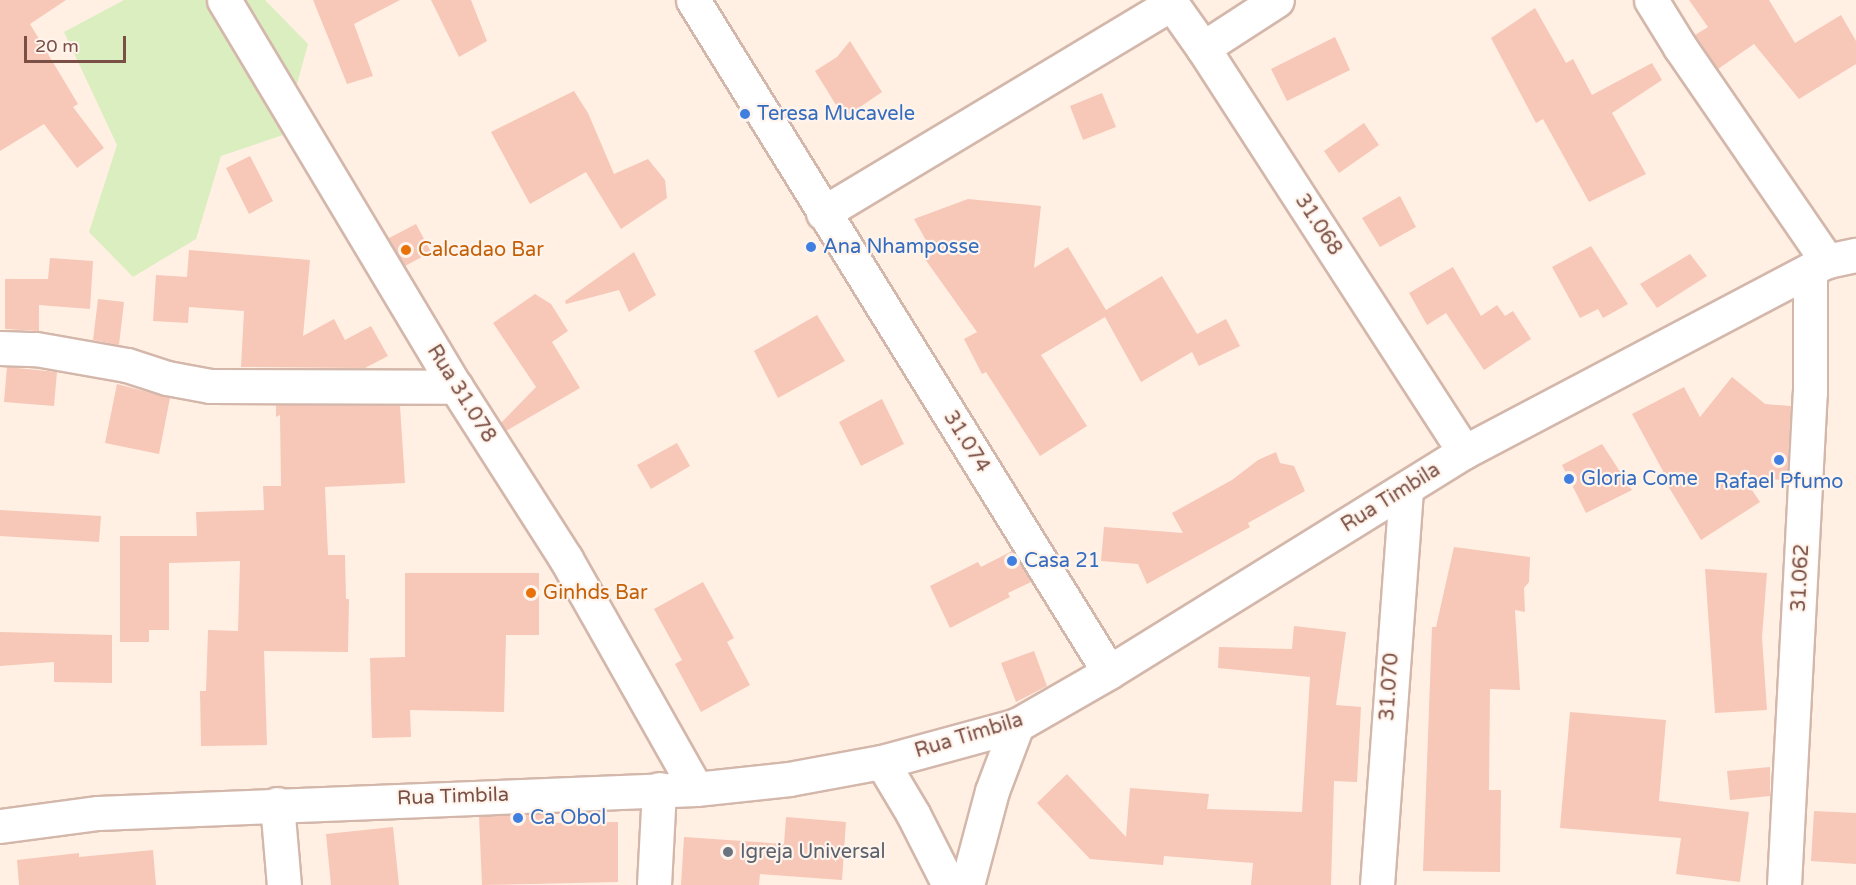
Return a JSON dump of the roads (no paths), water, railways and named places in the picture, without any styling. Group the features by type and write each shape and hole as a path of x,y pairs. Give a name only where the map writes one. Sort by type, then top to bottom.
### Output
{"street":[{"name":"Rua 31.078","path":"224,0 456,387 566,558 696,789"},
{"name":"31.074","path":"693,0 1109,672"},
{"path":"1203,48 1277,0"},
{"path":"1651,0 1680,48 1831,262"},
{"path":"823,213 1170,2"},
{"name":"31.068","path":"1170,2 1203,48 1464,452"},
{"name":"Rua Timbila","path":"0,826 99,813 277,804 696,789 789,779 882,762 1017,725 1109,672 1464,452 1831,262"},
{"name":"31.062","path":"1784,885 1810,393 1831,262"},
{"path":"0,348 36,349 127,365 166,378 210,386 456,387"},
{"name":"31.070","path":"1377,885 1406,489"},
{"path":"967,885 992,791 1017,725"},
{"path":"882,762 913,814 949,885"},
{"path":"654,885 659,789"},
{"path":"277,804 284,885"}],"place":[{"name":"Teresa Mucavele","path":"745,114"},
{"name":"Ana Nhamposse","path":"811,247"},
{"name":"Calcadao Bar","path":"406,250"},
{"name":"Rafael Pfumo","path":"1779,460"},
{"name":"Gloria Come","path":"1569,479"},
{"name":"Casa 21","path":"1012,561"},
{"name":"Ginhds Bar","path":"531,593"},
{"name":"Ca Obol","path":"518,818"},
{"name":"Igreja Universal","path":"728,852"}]}
